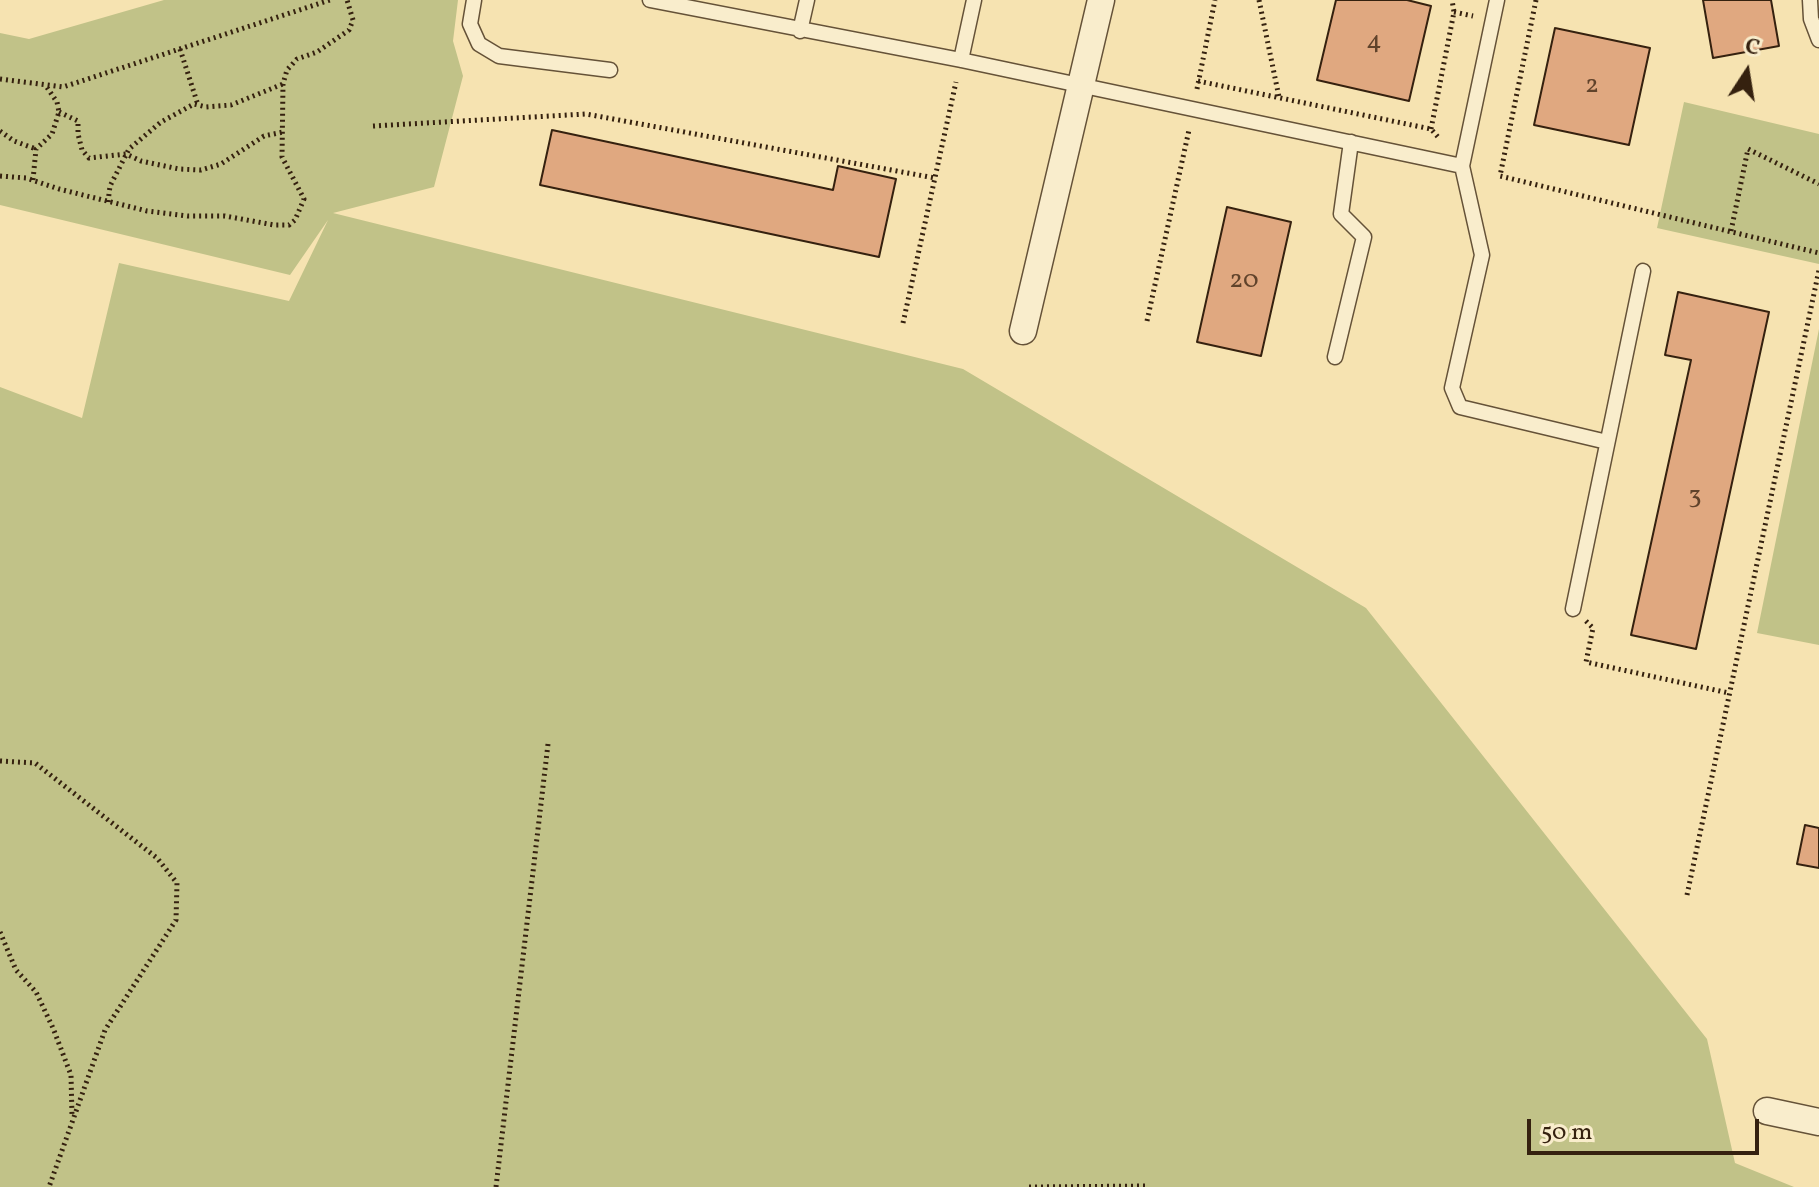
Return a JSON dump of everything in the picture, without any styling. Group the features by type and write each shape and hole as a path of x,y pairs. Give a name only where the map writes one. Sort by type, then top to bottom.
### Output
{"street":[{"path":"1023,331 1101,0"},
{"path":"1767,1111 1819,1122"}],"lane":[{"path":"474,0 470,24 479,44 499,56 610,70"},
{"path":"650,0 961,60 1462,166"},
{"path":"800,31 807,0"},
{"path":"961,60 974,0"},
{"path":"1497,0 1462,166 1482,255 1452,388 1460,407 1607,442"},
{"path":"1810,0 1811,19 1819,40"},
{"path":"1335,357 1364,237 1341,214 1351,142"},
{"path":"1573,609 1643,271"}],"path":[{"path":"0,79 63,87 330,0"},
{"path":"0,176 33,180 147,211 225,216 289,225 295,220 304,199 282,157 283,84 287,70 297,59 317,52 349,30 353,20 347,0"},
{"path":"1147,321 1215,0"},
{"path":"1259,0 1279,97"},
{"path":"1431,129 1454,12 1452,0"},
{"path":"1536,0 1500,176 1819,253"},
{"path":"180,49 198,105"},
{"path":"903,323 961,60"},
{"path":"108,202 110,186 126,154 139,138 161,122 194,104 231,105 283,84"},
{"path":"33,180 36,149 52,134 59,112 57,102 45,85"},
{"path":"59,112 78,121 82,150 89,158 126,154 162,167 201,170 221,164 264,136 283,132"},
{"path":"373,126 586,114 935,178"},
{"path":"0,131 14,141 36,149"},
{"path":"1731,231 1748,149 1819,184"},
{"path":"1687,895 1819,270"},
{"path":"1573,609 1593,628 1586,662 1729,693"},
{"path":"496,1187 548,744"},
{"path":"0,761 35,763 157,858 177,883 176,920 105,1030 49,1187"},
{"path":"0,932 16,970 36,992 58,1040 71,1075 72,1122"},
{"path":"1029,1187 1148,1186"}],"green space":[{"path":"164,0 458,0 453,41 463,76 434,187 333,213 963,369 1366,608 1707,1039 1735,1163 1794,1187 0,1187 0,387 82,418 119,263 289,301 328,220 290,275 0,205 0,33 29,39"},
{"path":"1684,102 1819,134 1819,264 1657,228"},
{"path":"1819,329 1819,645 1757,633"}],"building":[{"path":"1336,0 1407,0 1431,6 1409,101 1317,80"},
{"path":"1703,0 1771,0 1779,46 1713,58"},
{"path":"1555,28 1650,48 1629,145 1534,125"},
{"path":"552,130 833,190 838,166 896,179 879,257 540,185"},
{"path":"1227,207 1291,222 1261,356 1197,342"},
{"path":"1678,292 1769,312 1696,649 1631,635 1691,360 1665,355"},
{"path":"1805,825 1819,828 1819,868 1797,864"}]}
